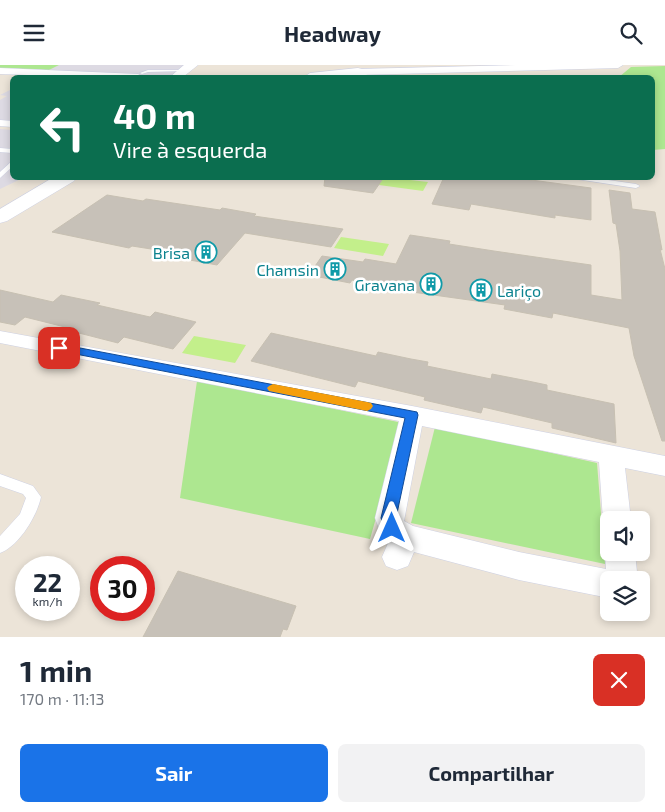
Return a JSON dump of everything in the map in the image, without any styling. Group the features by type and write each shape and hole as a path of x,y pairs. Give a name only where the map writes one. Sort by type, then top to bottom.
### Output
{"main road":[{"path":"186,73 204,65"},
{"path":"0,199 33,180"},
{"path":"0,217 63,180"}],"street":[{"path":"359,75 618,65"},
{"path":"0,71 140,75"},
{"path":"0,337 412,415 665,466"},
{"path":"412,415 389,518 401,547 519,566 600,582"},
{"path":"612,455 616,511"}],"lane":[{"path":"140,75 148,71 186,73"},
{"path":"0,176 10,165"},
{"path":"589,180 636,186"},
{"path":"0,480 28,490 34,497 33,506 26,519 0,546"}],"shaded area":[{"path":"59,65 185,65 172,75 135,75 49,70"},
{"path":"10,90 10,121 0,120 0,100 7,96 0,95"},
{"path":"0,129 10,130 10,180 19,180 0,189"}],"green space":[{"path":"0,65 59,65 49,70 0,68"},
{"path":"665,66 665,149 655,150 655,75 621,75 631,67"},
{"path":"382,180 428,182 423,191 379,185"},
{"path":"341,237 389,244 383,256 334,248"},
{"path":"194,336 246,345 235,363 182,353"},
{"path":"197,381 403,423 370,539 180,498"},
{"path":"435,427 597,463 601,511 600,561 605,561 605,564 411,523"}],"building":[{"path":"325,180 382,180 373,193 324,186"},
{"path":"443,180 531,180 591,188 591,220 555,215 555,218 471,204 469,210 432,204"},
{"path":"609,190 630,193 632,209 655,212 665,269 665,441 662,441 634,356 629,328 553,313 552,318 504,309 505,305 405,291 406,289 352,280 350,283 309,275 322,256 363,262 365,259 396,264 410,235 450,241 449,244 591,265 591,295 622,300 620,251 616,224 613,223"},
{"path":"107,195 220,210 222,208 256,214 254,216 343,229 331,247 245,233 217,265 179,258 183,254 132,246 129,248 52,232"},
{"path":"0,290 53,302 61,295 100,303 97,305 150,317 155,312 196,322 173,349 124,337 118,343 25,317 15,325 0,322"},
{"path":"271,333 376,356 378,352 428,362 427,366 491,379 492,374 528,381 547,385 547,390 614,404 616,443 552,428 552,423 483,407 481,413 424,400 425,397 358,381 355,387 251,361"},
{"path":"178,571 296,606 287,630 283,629 280,637 143,637 151,621 155,621 155,614"}],"slow traffic":[{"path":"273,388 367,406"}],"place":[{"name":"Brisa","path":"206,252"},
{"name":"Chamsin","path":"335,269"},
{"name":"Gravana","path":"431,284"},
{"name":"Lariço","path":"481,290"}],"route":[{"path":"59,348 412,415 389,518 392,528"}]}
